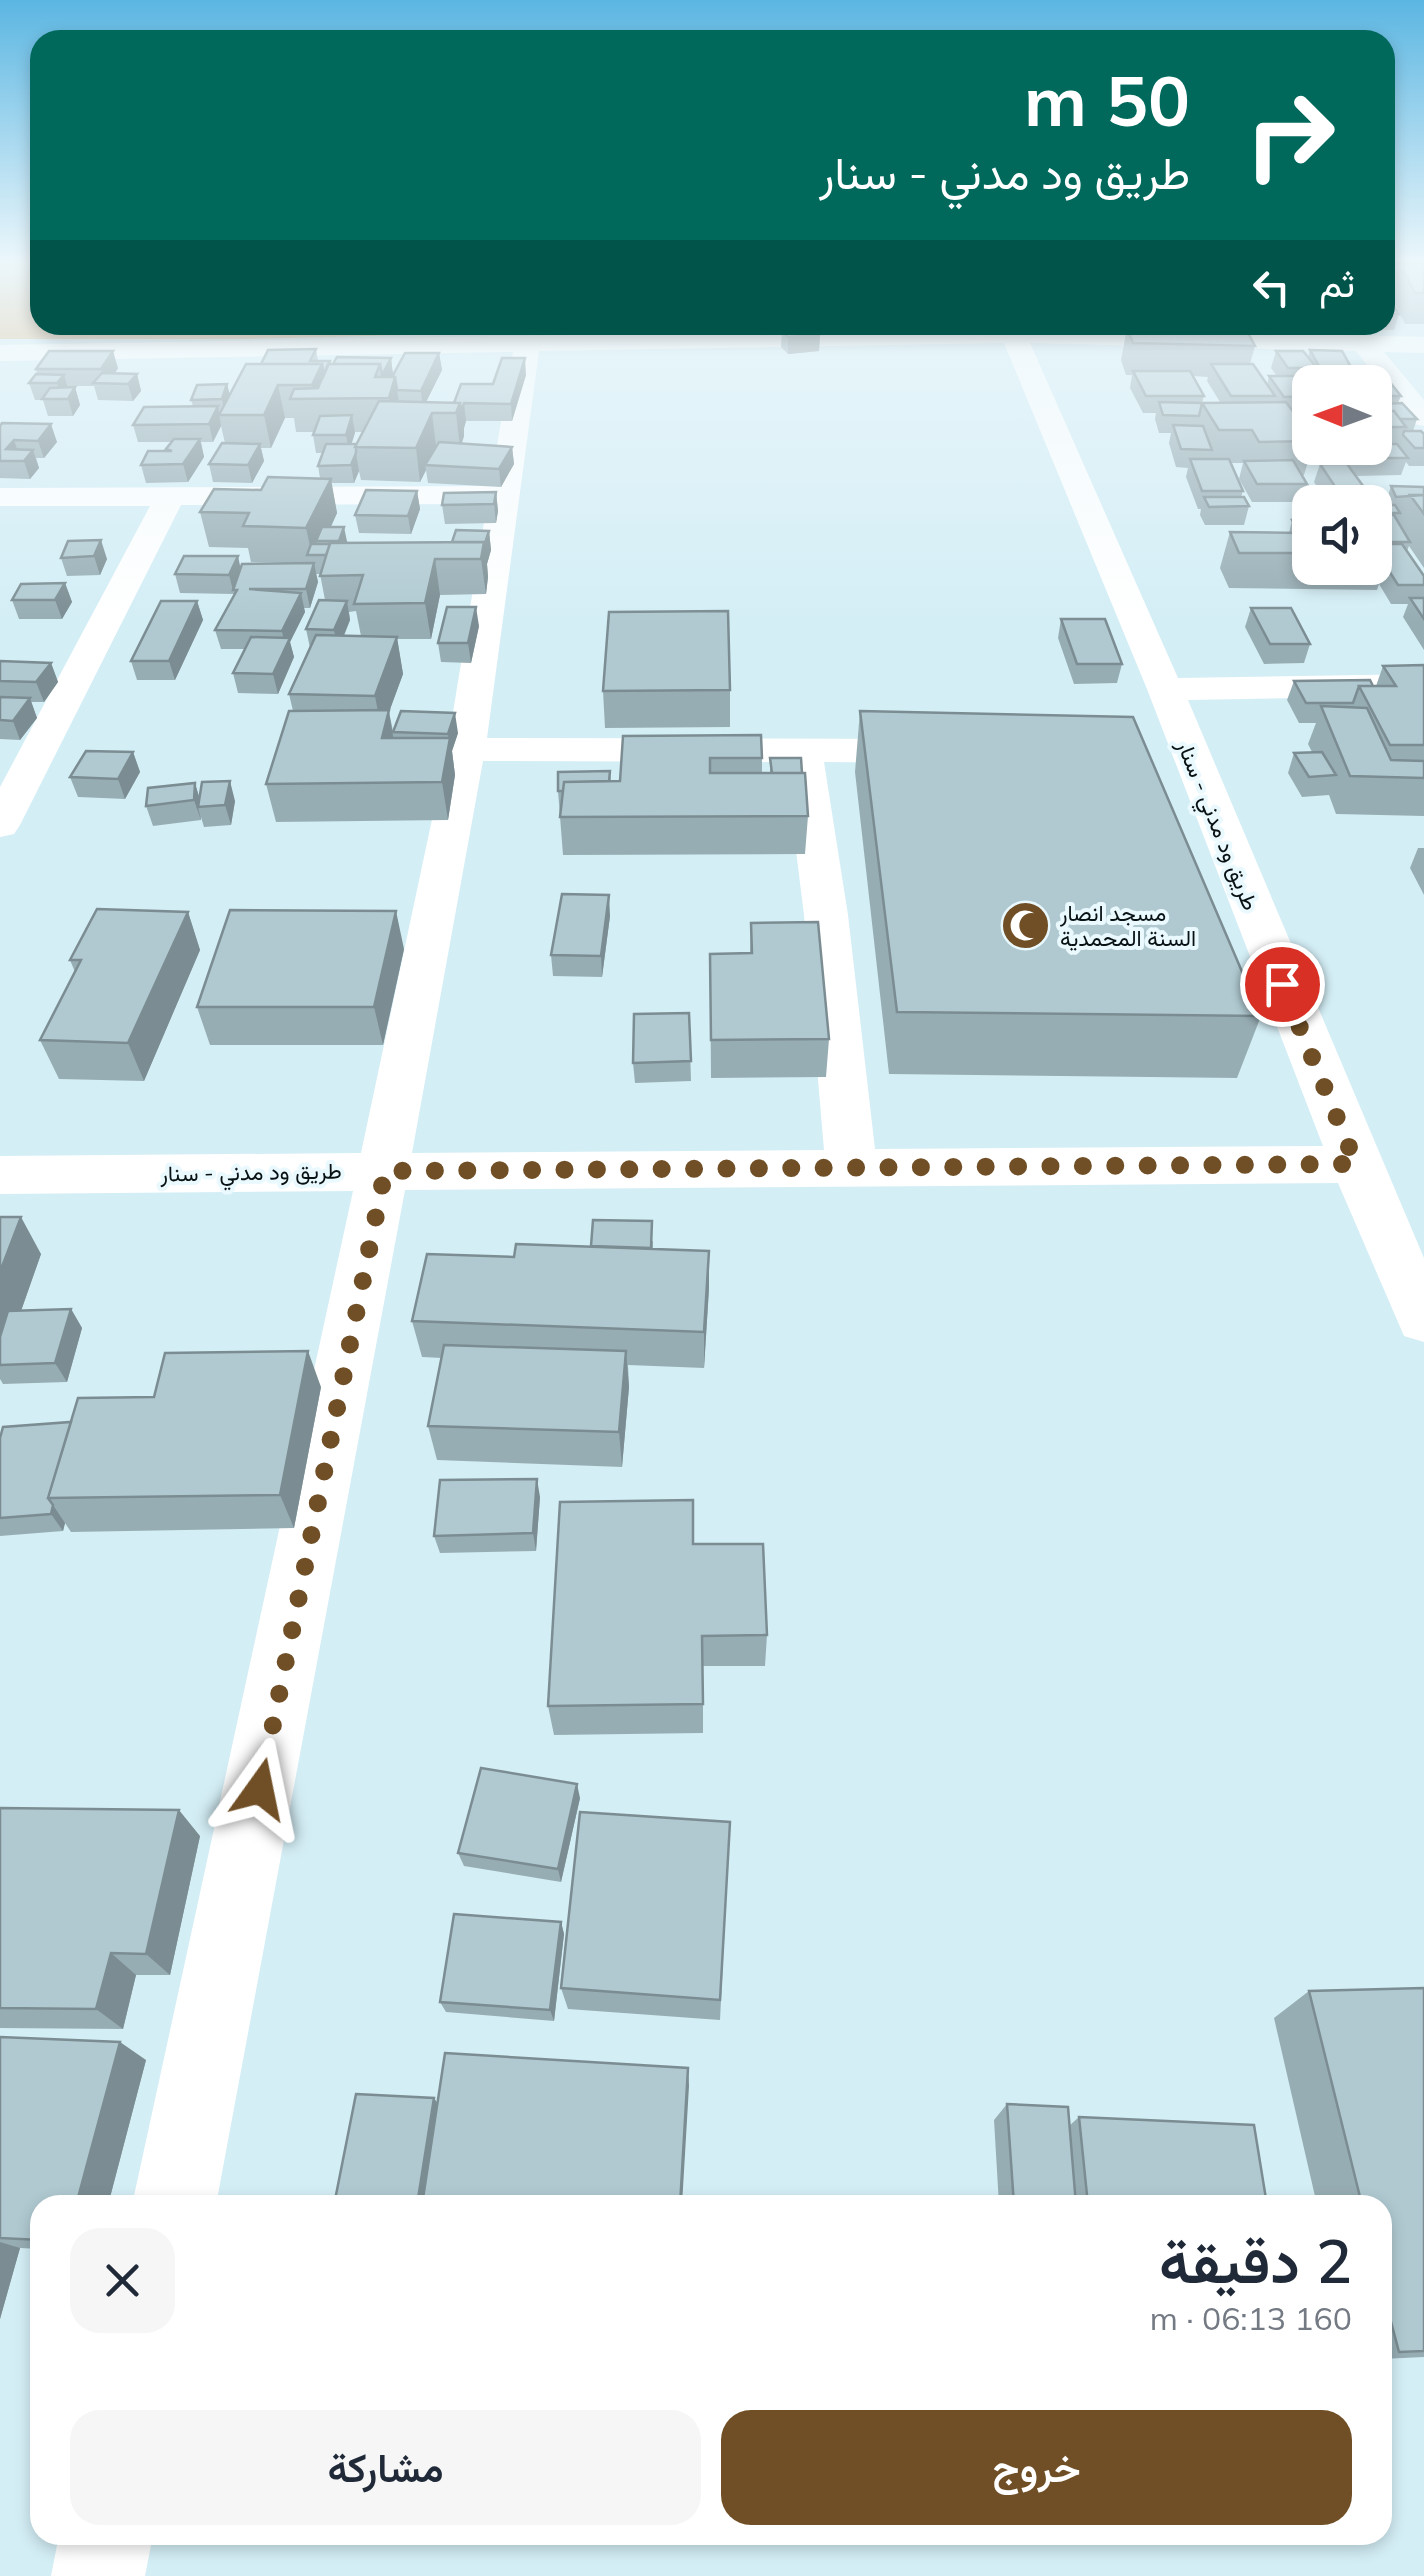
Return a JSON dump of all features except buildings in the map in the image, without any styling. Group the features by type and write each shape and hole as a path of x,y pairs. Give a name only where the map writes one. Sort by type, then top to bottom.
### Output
{"street":[{"path":"176,2195 385,1171 466,749 521,383"},
{"name":"طريق ود مدني - سنار","path":"0,1175 1356,1164 1165,689 1035,383"},
{"path":"1396,383 1424,418"},
{"path":"0,497 504,495"},
{"path":"0,825 170,497"},
{"path":"1165,689 1424,685"},
{"path":"466,749 958,751"},
{"path":"1150,750 1189,750"},
{"path":"803,751 826,916 850,1166"},
{"path":"1356,1164 1424,1320"},
{"path":"98,2576 104,2545"}],"place":[{"name":"مسجد انصار السنة المحمدية","path":"1025,926"}],"route":[{"path":"260,1789 385,1171 1356,1164 1282,984"}]}
